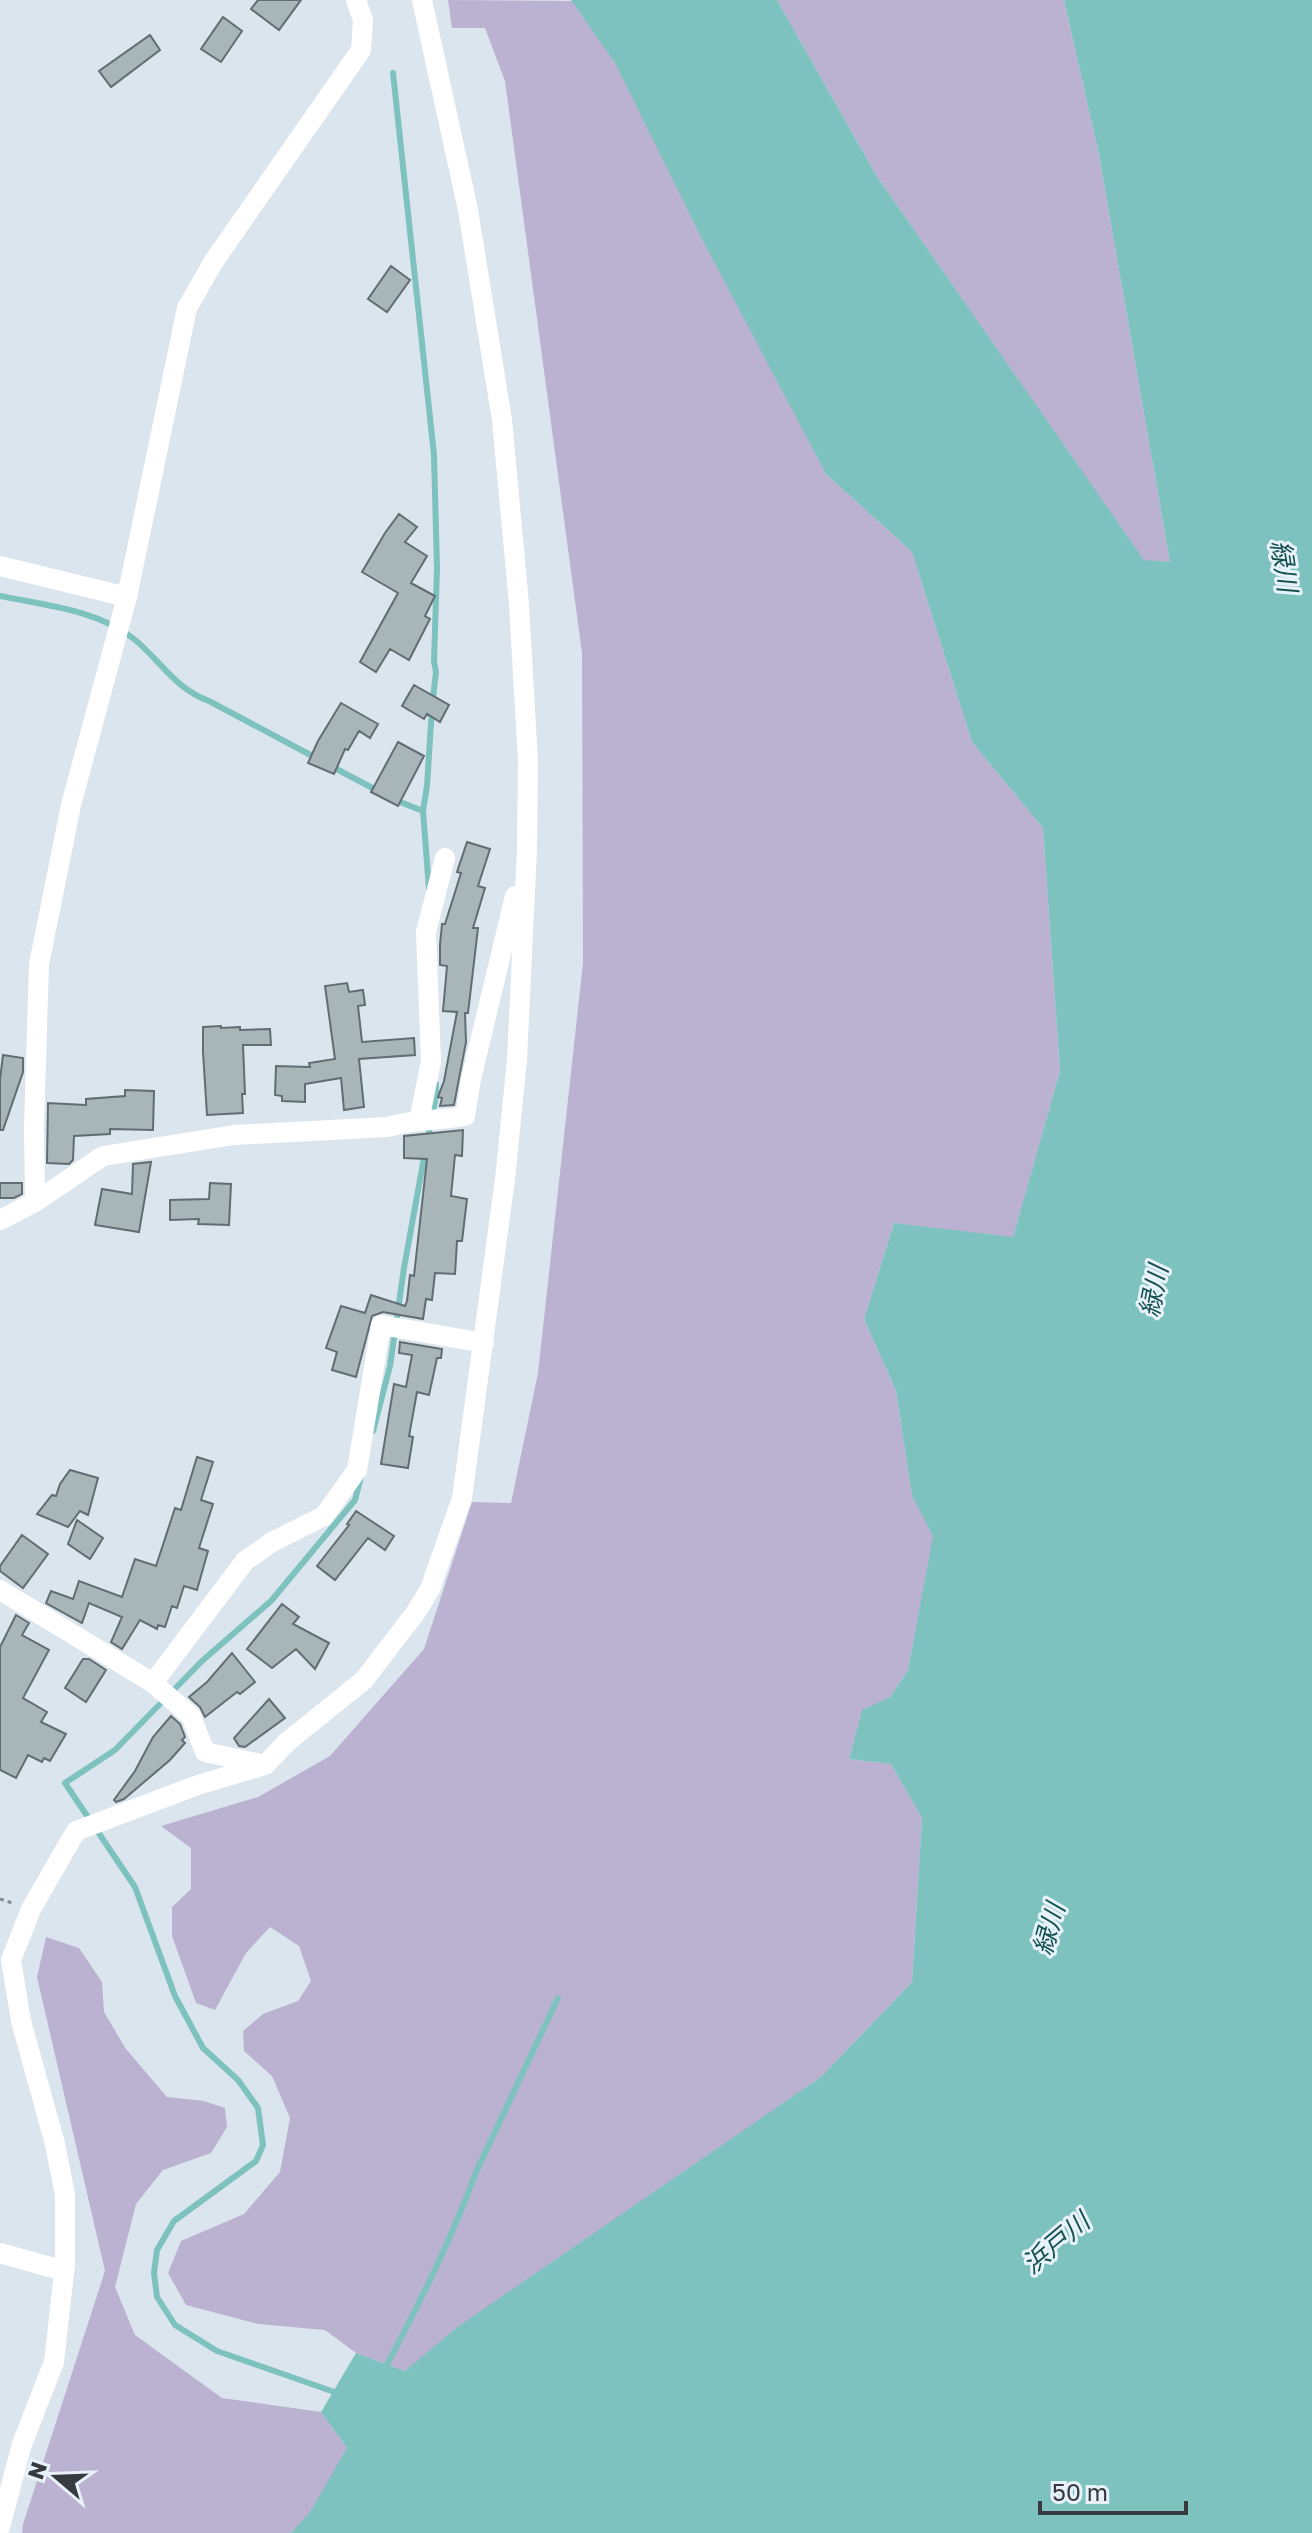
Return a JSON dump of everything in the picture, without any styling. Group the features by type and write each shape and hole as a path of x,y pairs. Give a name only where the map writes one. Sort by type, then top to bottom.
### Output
{"street":[{"path":"35,1202 39,964 71,805 127,597 187,308 214,261 361,50 363,20 356,0"},
{"path":"0,2527 22,2444 54,2362 64,2271 65,2195 55,2144 21,2021 11,1960 31,1909 76,1831 198,1785 265,1765 287,1742 364,1680 430,1589 462,1498 505,1179 517,1060 528,762 520,620 502,420 468,210 422,0"},
{"path":"0,566 127,597"},
{"path":"0,1220 35,1202 103,1156 234,1135 388,1127 411,1120 436,1121 465,1116 471,1079 527,849"},
{"path":"419,1121 431,1062 426,932 445,858"},
{"path":"153,1683 245,1561 272,1542 324,1516 357,1470 381,1325 484,1343"},
{"path":"0,1590 153,1683 191,1716 205,1752 265,1765"},
{"path":"0,2253 64,2271"}],"shaded area":[{"path":"448,0 574,1 615,63 826,474 912,552 972,742 1043,828 1060,1071 1013,1238 894,1223 864,1319 896,1391 912,1496 934,1536 908,1670 890,1697 862,1711 849,1759 891,1764 922,1818 912,1982 821,2077 405,2371 356,2353 325,2330 258,2324 186,2305 168,2273 181,2241 244,2214 280,2172 290,2118 272,2076 244,2051 243,2031 263,2014 298,2001 311,1981 299,1946 270,1927 246,1953 215,2010 196,2003 172,1936 172,1907 191,1889 191,1848 161,1826 258,1797 330,1756 424,1649 472,1502 511,1503 538,1373 583,963 582,653 505,81 485,28 452,28"},
{"path":"777,0 1064,0 1099,155 1170,562 1144,561 876,175"},
{"path":"46,1937 79,1948 102,1982 104,2012 126,2049 167,2097 204,2101 225,2108 227,2127 211,2153 163,2170 136,2204 115,2287 135,2335 222,2398 321,2412 347,2448 318,2533 22,2533 105,2271 37,1977"}],"water":[{"path":"571,0 777,0 876,175 1144,560 1170,562 1099,155 1064,0 1312,0 1312,2533 291,2533 310,2512 347,2448 321,2412 356,2353 405,2371 456,2328 821,2077 912,1982 922,1818 891,1764 849,1759 862,1710 890,1697 908,1670 933,1536 912,1496 896,1391 864,1319 894,1223 1013,1237 1060,1071 1043,828 972,742 912,552 826,474 702,239 615,63"}],"building":[{"path":"258,0 301,0 279,30 251,9"},
{"path":"223,17 242,31 221,62 201,49"},
{"path":"150,35 160,50 111,87 99,71"},
{"path":"391,266 410,280 387,312 368,299"},
{"path":"399,514 417,527 405,542 427,556 411,583 435,596 425,616 430,619 409,660 390,649 376,672 360,662 398,593 362,572"},
{"path":"414,685 449,705 440,722 427,714 424,719 402,706"},
{"path":"341,703 378,724 370,738 359,731 348,750 345,749 334,774 308,763"},
{"path":"398,742 424,756 398,806 371,792"},
{"path":"467,842 490,849 478,886 485,888 473,928 478,928 468,1013 465,1013 466,1042 454,1105 440,1106 442,1098 438,1097 457,1012 443,1011 447,966 440,965 442,924 445,924 461,873 457,872"},
{"path":"347,983 349,992 363,990 365,1005 358,1006 362,1042 414,1038 415,1055 359,1059 364,1107 344,1110 341,1078 305,1084 305,1102 282,1101 282,1096 275,1095 276,1066 310,1067 309,1063 335,1059 325,986"},
{"path":"203,1027 240,1027 240,1030 270,1029 271,1045 243,1045 243,1113 207,1115"},
{"path":"3,1055 23,1058 23,1072 3,1130 0,1130 0,1080"},
{"path":"125,1090 154,1091 153,1130 110,1129 110,1134 74,1136 73,1160 69,1164 47,1163 48,1103 86,1105 86,1099 125,1096"},
{"path":"463,1130 462,1156 455,1155 451,1196 467,1199 462,1241 457,1241 455,1274 435,1273 432,1300 426,1299 423,1319 383,1312 372,1316 356,1377 332,1370 337,1352 326,1348 341,1306 365,1313 371,1295 405,1306 407,1301 410,1275 414,1276 427,1159 404,1158 404,1136"},
{"path":"151,1162 139,1232 95,1225 102,1189 132,1194 133,1164"},
{"path":"0,1183 22,1183 22,1194 14,1198 0,1198"},
{"path":"210,1183 231,1184 229,1225 198,1224 199,1219 170,1220 170,1200 209,1199"},
{"path":"400,1342 442,1349 429,1395 417,1392 409,1436 413,1437 408,1468 381,1464 394,1384 406,1387 412,1355 399,1353"},
{"path":"197,1457 213,1462 201,1500 213,1504 199,1548 208,1551 197,1590 184,1586 177,1608 172,1606 165,1627 158,1625 157,1629 140,1620 122,1649 111,1642 122,1617 89,1603 82,1623 46,1603 51,1591 73,1599 79,1581 122,1597 135,1559 156,1566 175,1508 181,1510"},
{"path":"70,1470 98,1478 88,1515 80,1511 68,1527 37,1514 52,1495 56,1496"},
{"path":"356,1511 394,1536 385,1550 368,1538 335,1580 317,1566"},
{"path":"77,1520 103,1538 90,1559 68,1544"},
{"path":"22,1535 48,1554 23,1588 0,1571 0,1566"},
{"path":"282,1604 299,1617 293,1624 329,1643 315,1669 296,1649 272,1668 247,1649"},
{"path":"16,1615 29,1623 22,1635 49,1650 23,1698 47,1712 41,1722 66,1734 50,1761 44,1758 42,1762 28,1755 16,1778 0,1770 0,1647"},
{"path":"232,1653 255,1682 205,1717 189,1697"},
{"path":"83,1659 89,1659 106,1670 86,1702 65,1688"},
{"path":"269,1699 285,1718 245,1747 239,1746 234,1738"},
{"path":"171,1716 180,1724 185,1743 170,1760 124,1799 116,1802 114,1800 135,1771 153,1737"}],"waterway":[{"path":"393,73 434,455 436,672 423,811 429,889"},
{"path":"0,596 70,610 120,629 197,696 318,759"},
{"path":"331,766 378,791"},
{"path":"395,800 423,811"},
{"path":"427,1141 436,1084"},
{"path":"373,1431 390,1366 425,1152"},
{"path":"340,2394 217,2351 175,2325 157,2297 154,2273 157,2250 174,2221 256,2161 263,2145 258,2108 238,2080 203,2048 175,1996 135,1887 65,1783 115,1750 202,1661 271,1601 355,1500 361,1477"},
{"path":"383,2372 433,2274 476,2172 558,1998"}],"water label":[{"name":"緑川","path":"1284,566"},
{"name":"緑川","path":"1154,1291"},
{"name":"緑川","path":"1049,1929"},
{"name":"浜戸川","path":"1056,2243"}]}
